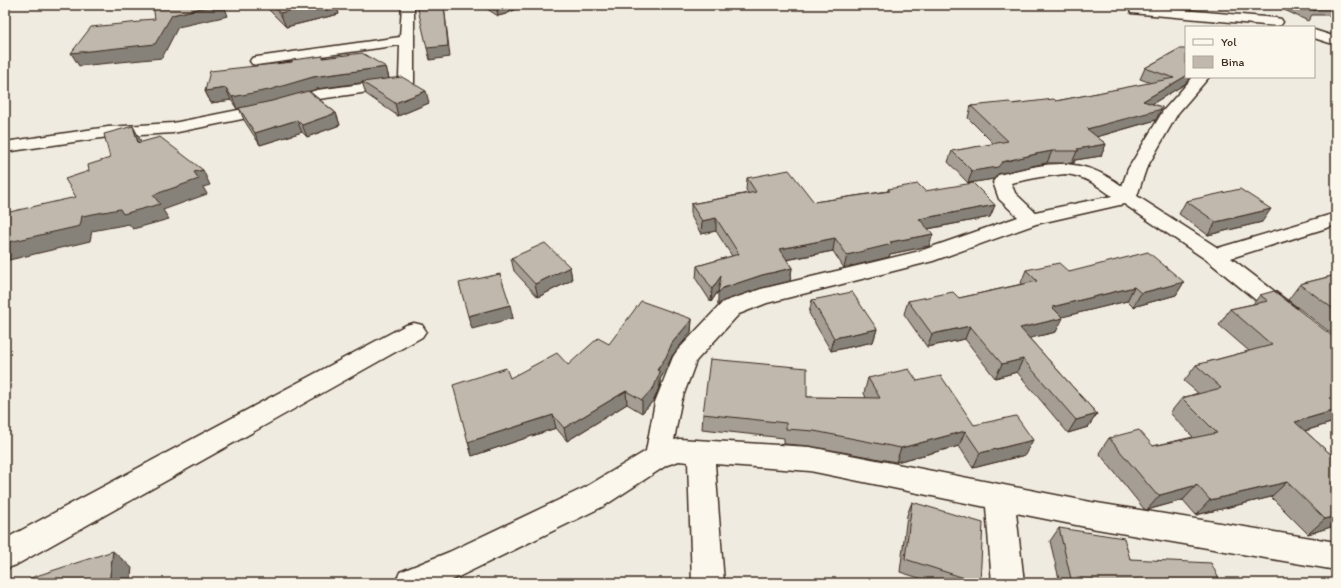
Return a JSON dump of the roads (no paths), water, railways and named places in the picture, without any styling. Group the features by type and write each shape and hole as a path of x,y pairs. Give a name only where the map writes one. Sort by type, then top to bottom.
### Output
{"street":[{"path":"5,147 108,132 173,128 276,107 317,95 406,83 408,5"},
{"path":"1136,10 1281,24 1224,6"},
{"path":"1315,34 1336,41"},
{"path":"257,61 407,40"},
{"path":"1127,198 1137,169 1171,111 1199,78"},
{"path":"1031,219 1006,195 1002,182 1004,179 1062,169 1075,169 1098,177 1215,256 1300,323"},
{"path":"658,457 668,402 685,357 731,308 761,296 926,256 1031,219 1127,198"},
{"path":"1215,256 1336,219"},
{"path":"5,555 414,331"},
{"path":"411,583 460,562 594,497 658,457 679,450 810,459 1091,515 1336,556"},
{"path":"701,452 708,583"},
{"path":"1000,497 1008,583"}]}
